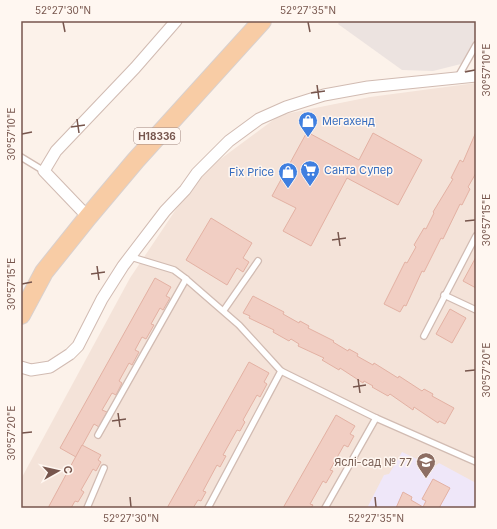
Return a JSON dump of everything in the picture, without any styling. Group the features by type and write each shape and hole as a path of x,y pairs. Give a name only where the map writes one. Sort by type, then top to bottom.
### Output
{"main road":[{"name":"Н18336","path":"21,315 44,272 88,216 136,160 262,21"}],"street":[{"path":"88,216 44,170 56,151 135,68 176,21"},
{"path":"21,367 32,370 50,366 70,354 78,346 102,299 165,211 185,190 197,173 229,141 259,119 305,100 324,94 368,87 476,76"}],"lane":[{"path":"458,77 476,45"},
{"path":"21,157 44,170"},
{"path":"424,336 476,236"},
{"path":"131,257 174,270 186,279 224,310 281,371 376,418 476,462"},
{"path":"224,310 258,261"},
{"path":"98,435 186,279"},
{"path":"444,295 476,310"},
{"path":"208,508 281,371"},
{"path":"326,508 376,418"},
{"path":"87,508 104,468"}],"shaded area":[{"path":"340,21 476,21 476,38 461,64 433,71 402,70 338,24"},
{"path":"476,83 476,508 21,508 21,479 130,278 199,175 280,115 370,97"},
{"name":"Яслі-сад № 77","path":"402,452 434,467 439,463 476,483 476,508 367,508 384,475 389,474"}],"building":[{"name":"Санта Супер","path":"307,132 359,160 373,133 422,160 398,205 347,178 311,246 283,231 296,208 272,196"},
{"path":"476,132 476,173 468,187 470,189 462,205 460,204 443,239 441,238 424,272 422,271 406,306 404,305 400,312 384,304 405,262 407,263 416,247 414,245 424,228 426,229 434,213 433,212 453,179 451,178 460,160 463,162"},
{"path":"211,218 252,243 243,258 249,262 243,272 237,268 227,285 186,260"},
{"path":"476,257 476,288 463,281"},
{"path":"155,278 171,287 166,296 170,298 163,310 160,308 151,324 154,325 146,339 142,337 135,350 139,352 132,365 129,363 119,381 122,383 116,395 112,393 102,410 107,412 99,427 94,424 76,457 60,448"},
{"path":"253,296 284,312 283,314 299,323 300,321 309,326 308,328 334,341 333,342 348,351 349,349 358,354 357,356 373,365 374,363 398,378 399,376 422,391 424,389 433,394 432,396 454,408 445,424 439,421 438,423 414,407 413,410 390,394 388,396 364,381 363,383 340,368 339,370 322,360 324,358 298,346 299,344 291,339 289,341 273,332 274,330 249,318 250,316 243,313"},
{"path":"450,309 466,318 452,343 436,334"},
{"path":"249,362 269,373 264,382 267,384 260,397 257,395 243,420 245,422 240,431 237,430 223,455 226,456 220,467 217,465 203,491 206,492 201,501 198,500 193,508 167,508"},
{"path":"336,415 355,426 350,434 354,436 348,447 344,445 330,470 333,471 326,483 323,481 310,504 313,505 311,508 283,508"},
{"path":"82,445 101,455 98,460 101,462 96,471 93,469 81,490 84,492 78,502 75,501 71,508 48,508"},
{"path":"433,479 450,488 439,508 396,508 403,492 412,497 411,500 423,507 426,501 422,499"}],"place":[{"name":"Мегахенд","path":"308,138"},
{"name":"Санта Супер","path":"310,187"},
{"name":"Fix Price","path":"288,189"},
{"name":"Яслі-сад № 77","path":"426,479"}]}
